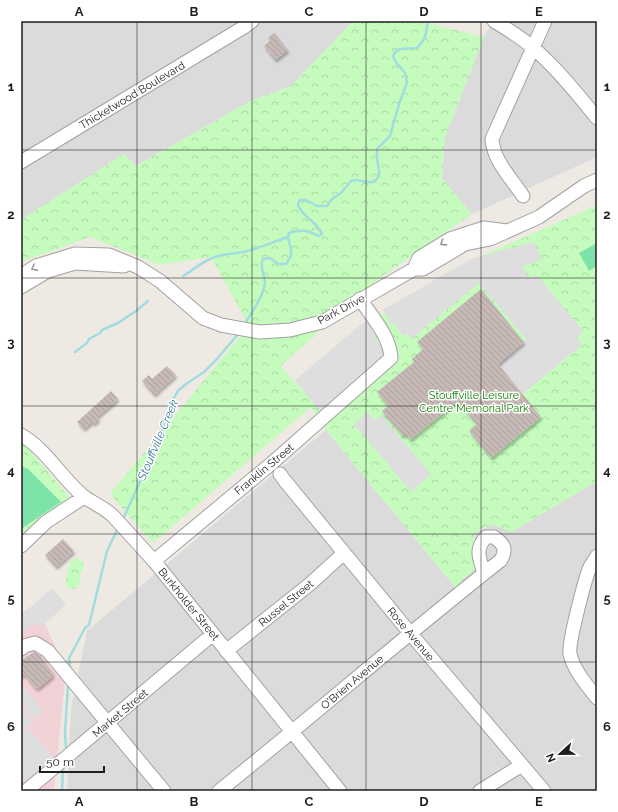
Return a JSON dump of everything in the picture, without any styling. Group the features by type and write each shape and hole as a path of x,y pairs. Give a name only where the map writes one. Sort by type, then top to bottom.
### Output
{"street":[{"path":"494,21 533,47 559,74 597,118"},
{"path":"523,196 496,156 492,147 492,139 545,21"},
{"name":"Thicketwood Boulevard","path":"21,162 244,23"},
{"name":"Park Drive","path":"21,276 36,266 75,254 109,255 138,267 160,281 203,318 221,325 260,332 290,330 322,322 414,269 420,258 450,239 484,228 507,231 539,218 584,186 597,180"},
{"name":"Park Drive","path":"21,287 48,271 75,263 111,264 138,267"},
{"name":"Franklin Street","path":"154,561 272,463 391,358 387,340 360,299"},
{"name":"Burkholder Street","path":"21,435 38,447 84,497 110,513 154,561 340,791"},
{"name":"Rose Avenue","path":"280,474 410,633 544,791"},
{"path":"21,546 46,522 84,497"},
{"name":"Russel Street","path":"226,651 310,584 344,553"},
{"path":"597,556 591,565 586,579 571,637 570,651 572,662 582,679 597,698"},
{"name":"O'Brien Avenue","path":"219,791 484,573"},
{"name":"Market Street","path":"26,791 213,634"},
{"path":"21,649 24,646 35,643 49,652 164,791"},
{"path":"480,791 522,765"}],"shaded area":[{"path":"21,21 353,21 291,86 249,102 136,166 124,154 21,220"},
{"path":"493,21 597,21 597,157 472,214 442,179 445,137 484,37"},
{"path":"534,242 542,259 522,267 530,279 537,275 583,331 577,337 582,345 522,395 496,364 526,339 479,283 411,339 407,334 403,336 394,323 391,324 383,310 471,259"},
{"path":"378,313 389,327 374,337 387,355 320,412 295,380 359,326"},
{"path":"368,412 374,420 381,415 431,474 411,492 354,424"},
{"path":"326,430 455,587 476,568 474,533 493,524 512,532 597,481 597,791 67,791 71,709 87,631"},
{"path":"52,588 66,605 40,628 34,622 21,634 21,616"},
{"path":"30,607 46,626 66,671 54,791 21,791 21,615"},
{"path":"21,683 44,711 34,719 21,703"},
{"path":"21,707 33,721 27,727 53,758 21,784"}],"green space":[{"name":"Stouffville Leisure Centre Memorial Park","path":"353,21 420,21 484,37 445,137 442,179 472,214 366,288 281,366 299,388 295,380 351,333 455,268 597,205 597,481 512,532 493,524 474,533 476,568 455,587 326,430 311,407 153,543 110,494 249,326 211,257 160,265 90,237 21,262 21,220 124,154 136,166 249,102 291,86"},
{"path":"597,243 597,266 589,271 579,253"},
{"path":"21,444 26,446 70,498 21,539"},
{"path":"21,466 28,469 61,502 21,529"},
{"path":"76,558 82,561 84,567 80,574 79,585 76,588 71,589 66,585 68,569 72,560"}],"building":[{"path":"274,33 288,50 275,60 264,46 270,41 268,38"},
{"path":"481,289 524,342 498,364 541,417 491,458 469,431 477,425 458,401 410,440 406,434 403,436 382,411 388,406 377,392 414,362 412,359 423,349 417,342"},
{"path":"167,366 176,375 154,395 142,381 149,375 152,379"},
{"path":"111,391 118,399 97,417 99,419 94,424 92,422 84,429 77,422"},
{"path":"63,539 74,551 56,567 45,555"},
{"path":"34,652 42,657 41,658 53,673 53,676 37,689 24,674 21,677 21,661"}],"waterway":[{"name":"Stouffville Creek","path":"288,237 289,233 298,231 307,231 319,236 322,234 317,226 300,209 298,205 300,200 306,200 317,206 327,206 332,199 341,193 351,181 356,180 374,182 379,176 377,149 390,136 399,104 407,83 405,73 395,61 393,56 396,51 401,49 417,48 425,38 428,21"},
{"path":"183,276 210,259 222,255 249,251 288,237"},
{"name":"Stouffville Creek","path":"244,325 264,289 265,280 262,268 263,259 270,258 278,264 286,264 291,254 288,237"},
{"path":"75,352 87,343 89,339 100,333 102,330 118,323 148,301"},
{"name":"Stouffville Creek","path":"124,517 158,442 171,403 178,391 204,372 239,333"},
{"name":"Stouffville Creek","path":"70,667 69,658 85,628 89,625 107,551 118,528"},
{"name":"Stouffville Creek","path":"66,747 65,733 68,685"},
{"name":"Stouffville Creek","path":"62,791 63,769"}]}
